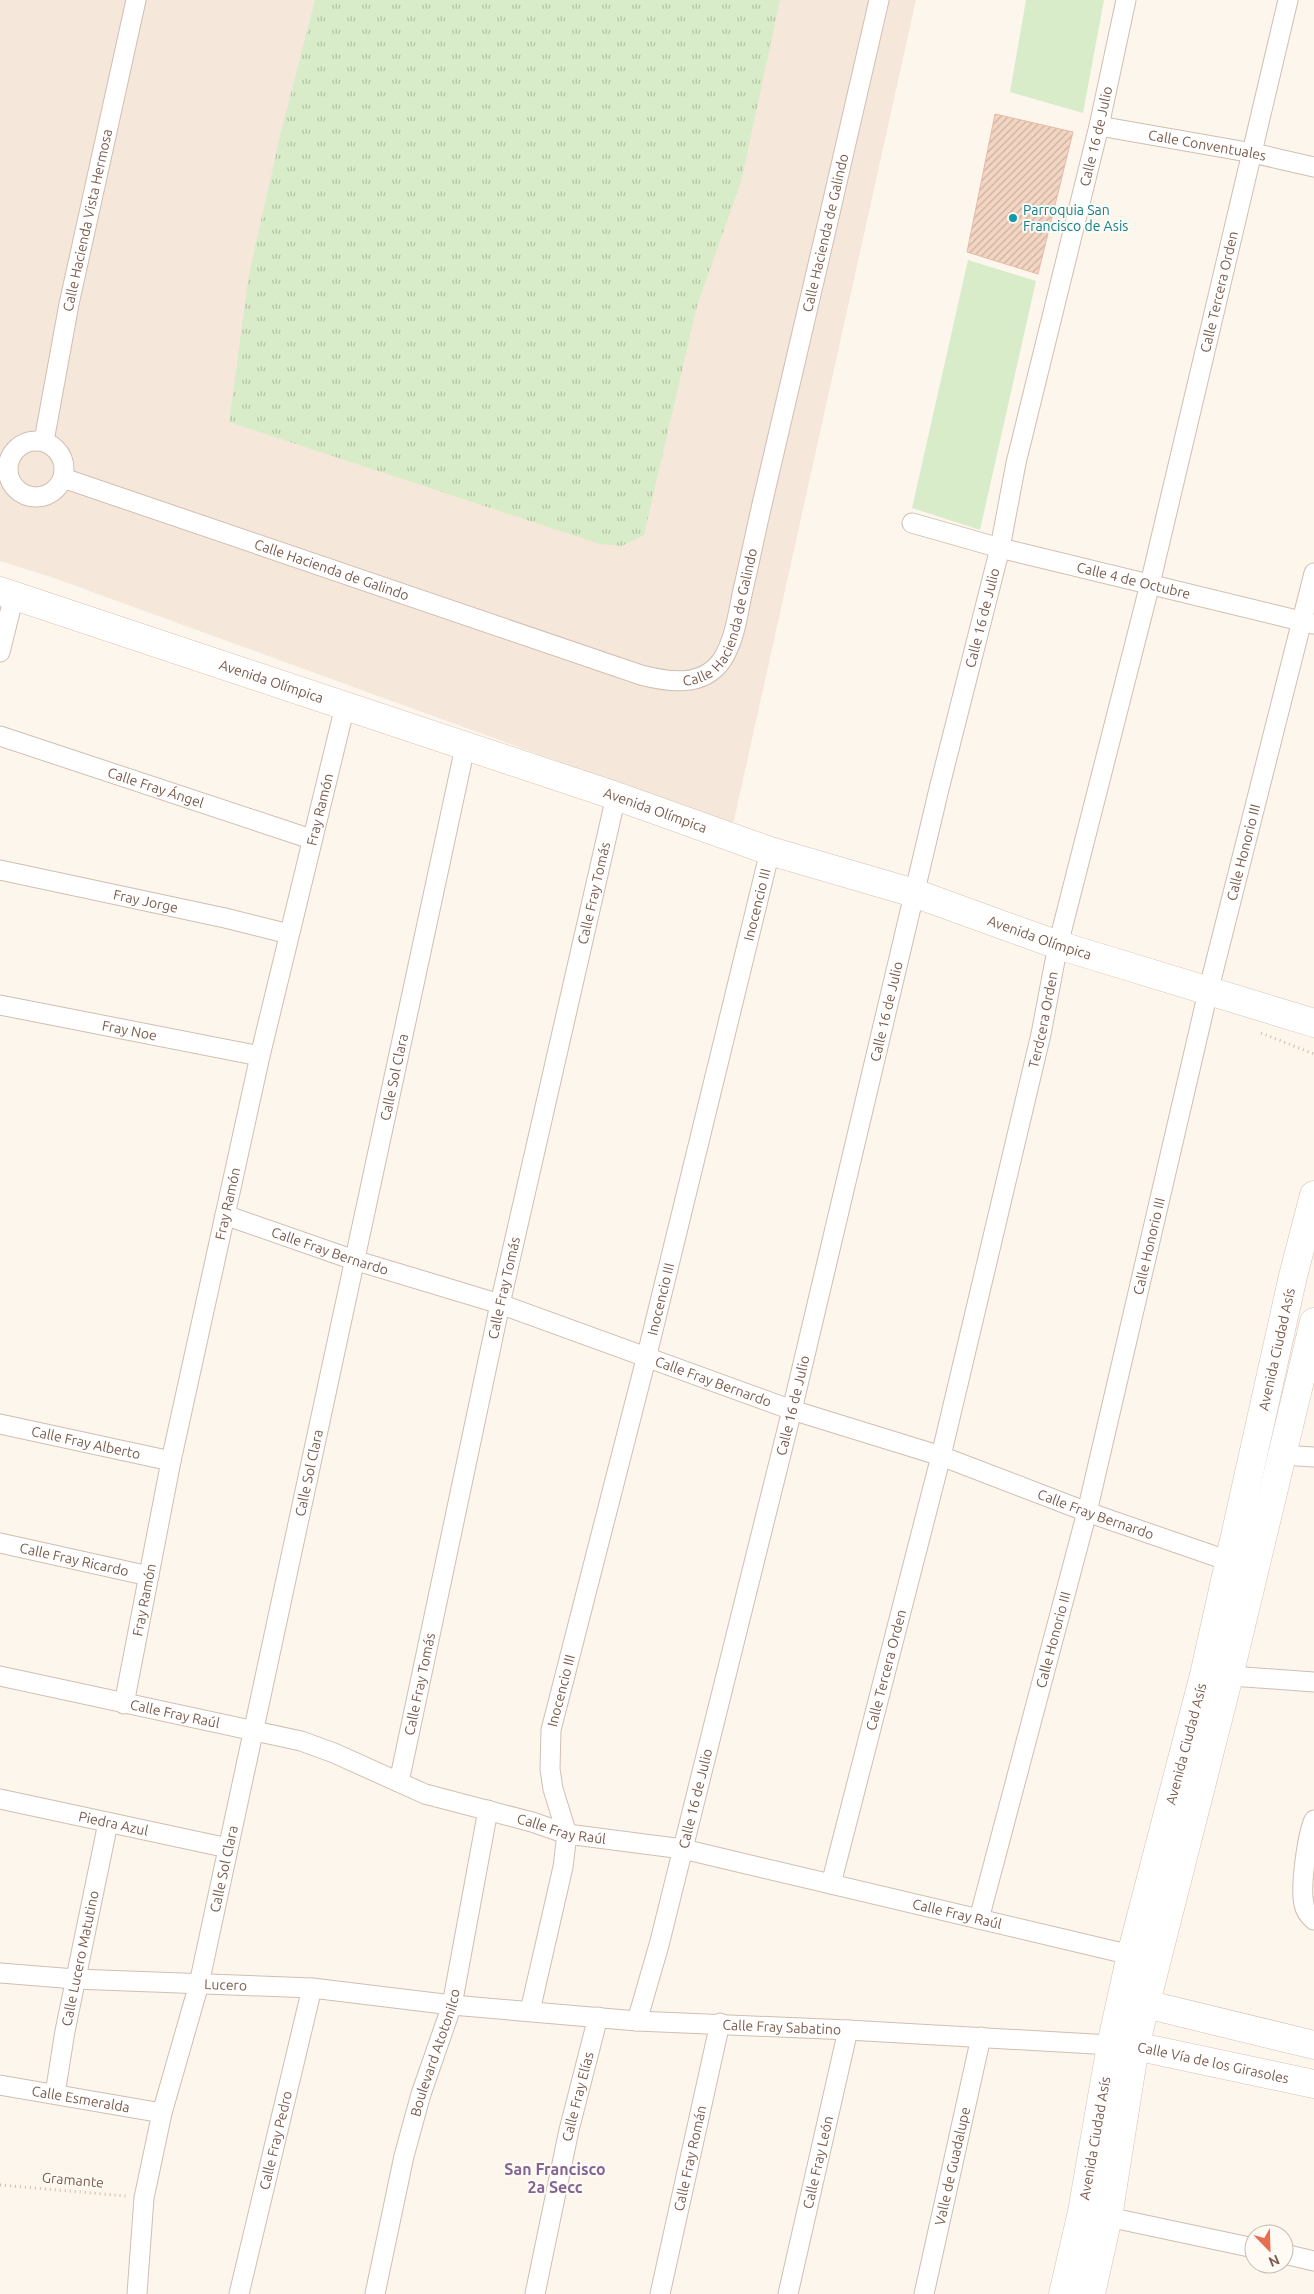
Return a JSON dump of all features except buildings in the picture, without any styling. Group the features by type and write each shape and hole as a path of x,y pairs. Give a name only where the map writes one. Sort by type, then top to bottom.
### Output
{"street":[{"name":"Calle Hacienda Vista Hermosa","path":"44,441 69,304 136,0"},
{"name":"Calle Hacienda de Galindo","path":"63,478 641,675 667,681 688,681 706,674 721,661 730,644 738,613 759,514 879,0"},
{"name":"Calle 16 de Julio","path":"637,2021 659,1945 792,1410 914,893 1000,548 1016,463 1099,126 1126,0"},
{"name":"Calle Tercera Orden","path":"1150,584 1288,0"},
{"name":"Calle Conventuales","path":"1099,126 1253,153 1314,167"},
{"path":"36,440 44,441 59,452 65,469 63,478 52,492 35,497 26,496 12,484 5,457 20,445 36,440"},
{"name":"Calle 4 de Octubre","path":"912,524 1000,548 1308,622"},
{"name":"Calle Honorio III","path":"979,1919 1087,1512 1208,992 1308,622 1314,573"},
{"name":"Terdcera Orden","path":"940,1456 1041,1034 1058,945 1150,584"},
{"path":"0,652 7,594"},
{"name":"Avenida Olímpica","path":"7,594 345,706 465,748 616,796 770,850 914,893 1058,945 1314,1023"},
{"name":"Fray Ramón","path":"124,1704 171,1461 260,1056 311,839 345,706"},
{"name":"Calle Fray Ángel","path":"0,736 311,839"},
{"name":"Calle Sol Clara","path":"137,2294 144,2198 162,2113 199,1984 465,748"},
{"name":"Calle Fray Tomás","path":"399,1782 500,1304 616,796"},
{"name":"Inocencio III","path":"567,1834 553,1790 550,1769 551,1730 646,1358 770,850"},
{"name":"Fray Jorge","path":"0,870 225,918 289,934"},
{"name":"Fray Noe","path":"0,1005 260,1056"},
{"name":"Avenida Ciudad Asís","path":"1063,2294 1123,2045 1216,1675 1229,1561 1293,1276 1314,1195"},
{"name":"Calle Fray Bernardo","path":"225,1215 354,1260 500,1304 792,1410 940,1456 1087,1512 1229,1561"},
{"name":"Avenida Ciudad Asís","path":"1134,2001 1131,1956 1282,1455 1314,1324"},
{"name":"Calle Fray Alberto","path":"0,1424 171,1461"},
{"path":"1282,1455 1314,1457"},
{"name":"Calle Tercera Orden","path":"831,1884 940,1456"},
{"name":"Calle Fray Ricardo","path":"0,1544 149,1576"},
{"path":"1216,1675 1314,1682"},
{"name":"Calle Fray Raúl","path":"0,1676 301,1741 334,1753 425,1794 532,1822 567,1834 683,1849 1131,1956"},
{"name":"Piedra Azul","path":"0,1799 228,1848"},
{"name":"Boulevard Atotonilco","path":"375,2294 404,2156 421,2094 452,2005 488,1810"},
{"path":"1314,1820 1308,1838 1303,1894 1306,1910 1314,1920"},
{"name":"Calle Lucero Matutino","path":"55,2094 75,1979 108,1823"},
{"path":"530,2011 563,1867 567,1834"},
{"name":"Lucero","path":"0,1973 75,1979 312,1988 452,2005"},
{"name":"Calle Fray Pedro","path":"239,2294 312,1988"},
{"path":"1134,2001 1314,2045"},
{"name":"Calle Fray Sabatino","path":"452,2005 637,2021 720,2023 1123,2045"},
{"name":"Calle Fray Elías","path":"535,2294 569,2130 598,2018"},
{"name":"Calle Fray Román","path":"660,2294 720,2023"},
{"name":"Calle Fray León","path":"788,2294 848,2030"},
{"name":"Valle de Guadalupe","path":"924,2294 981,2037"},
{"name":"Avenida Ciudad Asís","path":"1091,2294 1108,2216 1123,2045"},
{"name":"Calle Vía de los Girasoles","path":"1123,2045 1314,2084"},
{"name":"Calle Esmeralda","path":"0,2085 162,2113"},
{"path":"1108,2216 1244,2246"},
{"path":"1294,2256 1314,2260"}],"path":[{"name":"Gramante","path":"0,2185 144,2198"}],"shaded area":[{"path":"0,0 916,0 733,825 51,577 0,561"}],"green space":[{"path":"315,0 780,0 741,182 697,306 644,535 622,546 600,544 229,422 249,274 281,132"},
{"path":"1026,0 1104,0 1083,113 1010,92"},
{"path":"968,260 1036,281 980,530 912,508"}],"place":[{"name":"Parroquia San Francisco de Asis","path":"1013,218"}],"district":[{"name":"San Francisco 2a Secc","path":"555,2178"}]}
